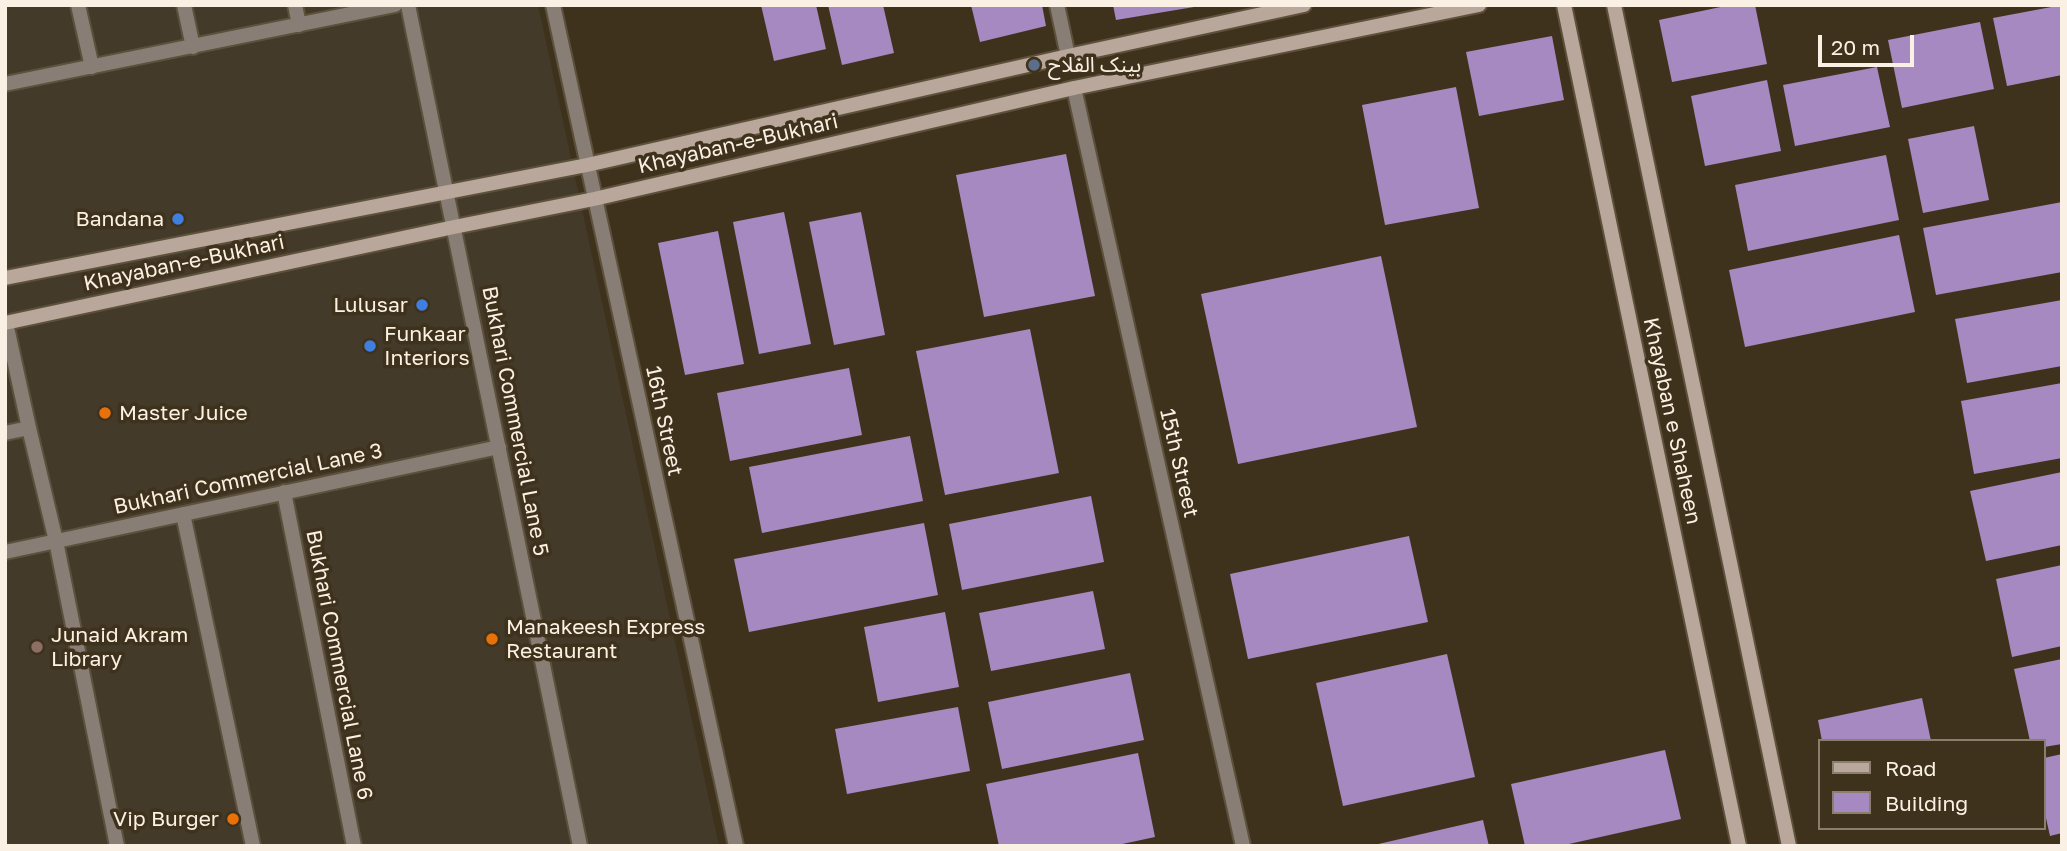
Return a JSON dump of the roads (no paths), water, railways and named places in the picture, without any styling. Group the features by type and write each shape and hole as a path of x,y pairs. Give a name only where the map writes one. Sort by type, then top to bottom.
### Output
{"street":[{"path":"78,5 92,67"},
{"path":"184,5 193,47"},
{"path":"295,5 299,25"},
{"path":"5,84 395,5"},
{"name":"Bukhari Commercial Lane 5","path":"408,5 499,447 575,845"},
{"name":"16th Street","path":"553,5 736,846"},
{"path":"1057,5 1068,56"},
{"name":"Khayaban-e-Bukhari","path":"5,278 587,165 1304,5"},
{"name":"Khayaban-e-Bukhari","path":"6,323 594,199 1074,88 1479,5"},
{"name":"Khayaban e Shaheen","path":"1564,5 1740,846"},
{"name":"Khayaban e Shaheen","path":"1614,5 1789,846"},
{"name":"15th Street","path":"1074,88 1242,846"},
{"path":"6,323 56,541 117,846"},
{"path":"5,433 29,428"},
{"name":"Bukhari Commercial Lane 3","path":"5,552 499,447"},
{"name":"Bukhari Commercial Lane 6","path":"284,492 354,846"},
{"path":"183,514 253,846"}],"place":[{"name":"بینک الفلاح","path":"1034,65"},
{"name":"Bandana","path":"178,219"},
{"name":"Lulusar","path":"422,305"},
{"name":"Funkaar Interiors","path":"370,346"},
{"name":"Master Juice","path":"105,413"},
{"name":"Manakeesh Express Restaurant","path":"492,639"},
{"name":"Junaid Akram Library","path":"37,647"},
{"name":"Vip Burger","path":"233,819"}]}
